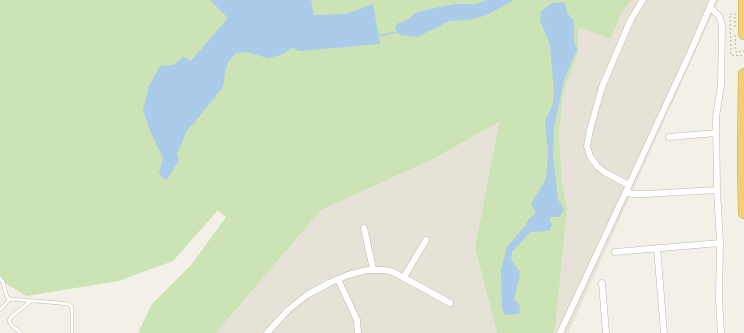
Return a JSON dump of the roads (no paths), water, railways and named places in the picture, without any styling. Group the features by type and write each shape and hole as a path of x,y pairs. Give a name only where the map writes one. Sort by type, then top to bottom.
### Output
{"highway":[{"path":"744,0 744,34"},
{"path":"744,74 744,213"}],"street":[{"path":"629,185 606,174 597,166 590,156 587,146 602,87 631,19 644,0"},
{"path":"560,333 626,192 710,2"},
{"path":"710,2 719,16 722,26 721,85 716,111 717,190 720,243 719,300 721,333"},
{"path":"669,137 716,133"},
{"path":"626,192 630,194 645,194 717,190"},
{"path":"364,228 373,269"},
{"path":"404,278 426,240"},
{"path":"615,252 720,243"},
{"path":"657,248 664,333"},
{"path":"267,333 285,313 299,301 322,287 355,273 373,269 391,271 450,303"},
{"path":"338,279 357,320 358,333"},
{"path":"602,283 606,333"}],"lane":[{"path":"0,278 3,282 7,298 68,304 72,307 72,333"},
{"path":"0,310 10,299"},
{"path":"21,333 12,326 9,321 10,318 31,301"}],"water":[{"path":"210,0 311,0 314,15 346,14 373,4 380,44 300,51 292,48 281,55 268,58 246,52 236,53 228,62 223,87 187,130 177,154 179,160 166,181 159,173 163,158 150,131 143,110 149,86 160,66 173,65 183,57 191,61 228,18"},
{"path":"487,0 514,0 487,15 469,20 450,21 417,37 400,35 395,28 397,24 409,19 415,13 456,4 476,4"},
{"path":"565,2 567,13 574,21 574,41 577,50 564,80 554,127 553,154 558,199 564,210 559,217 549,217 552,225 549,231 530,232 512,252 511,260 519,271 520,275 514,299 519,304 520,308 519,314 505,315 502,309 501,270 507,247 529,219 536,213 531,204 546,179 548,153 545,121 553,104 554,93 550,44 540,21 541,11 552,3"}],"waterway":[{"path":"378,36 397,32"}]}
